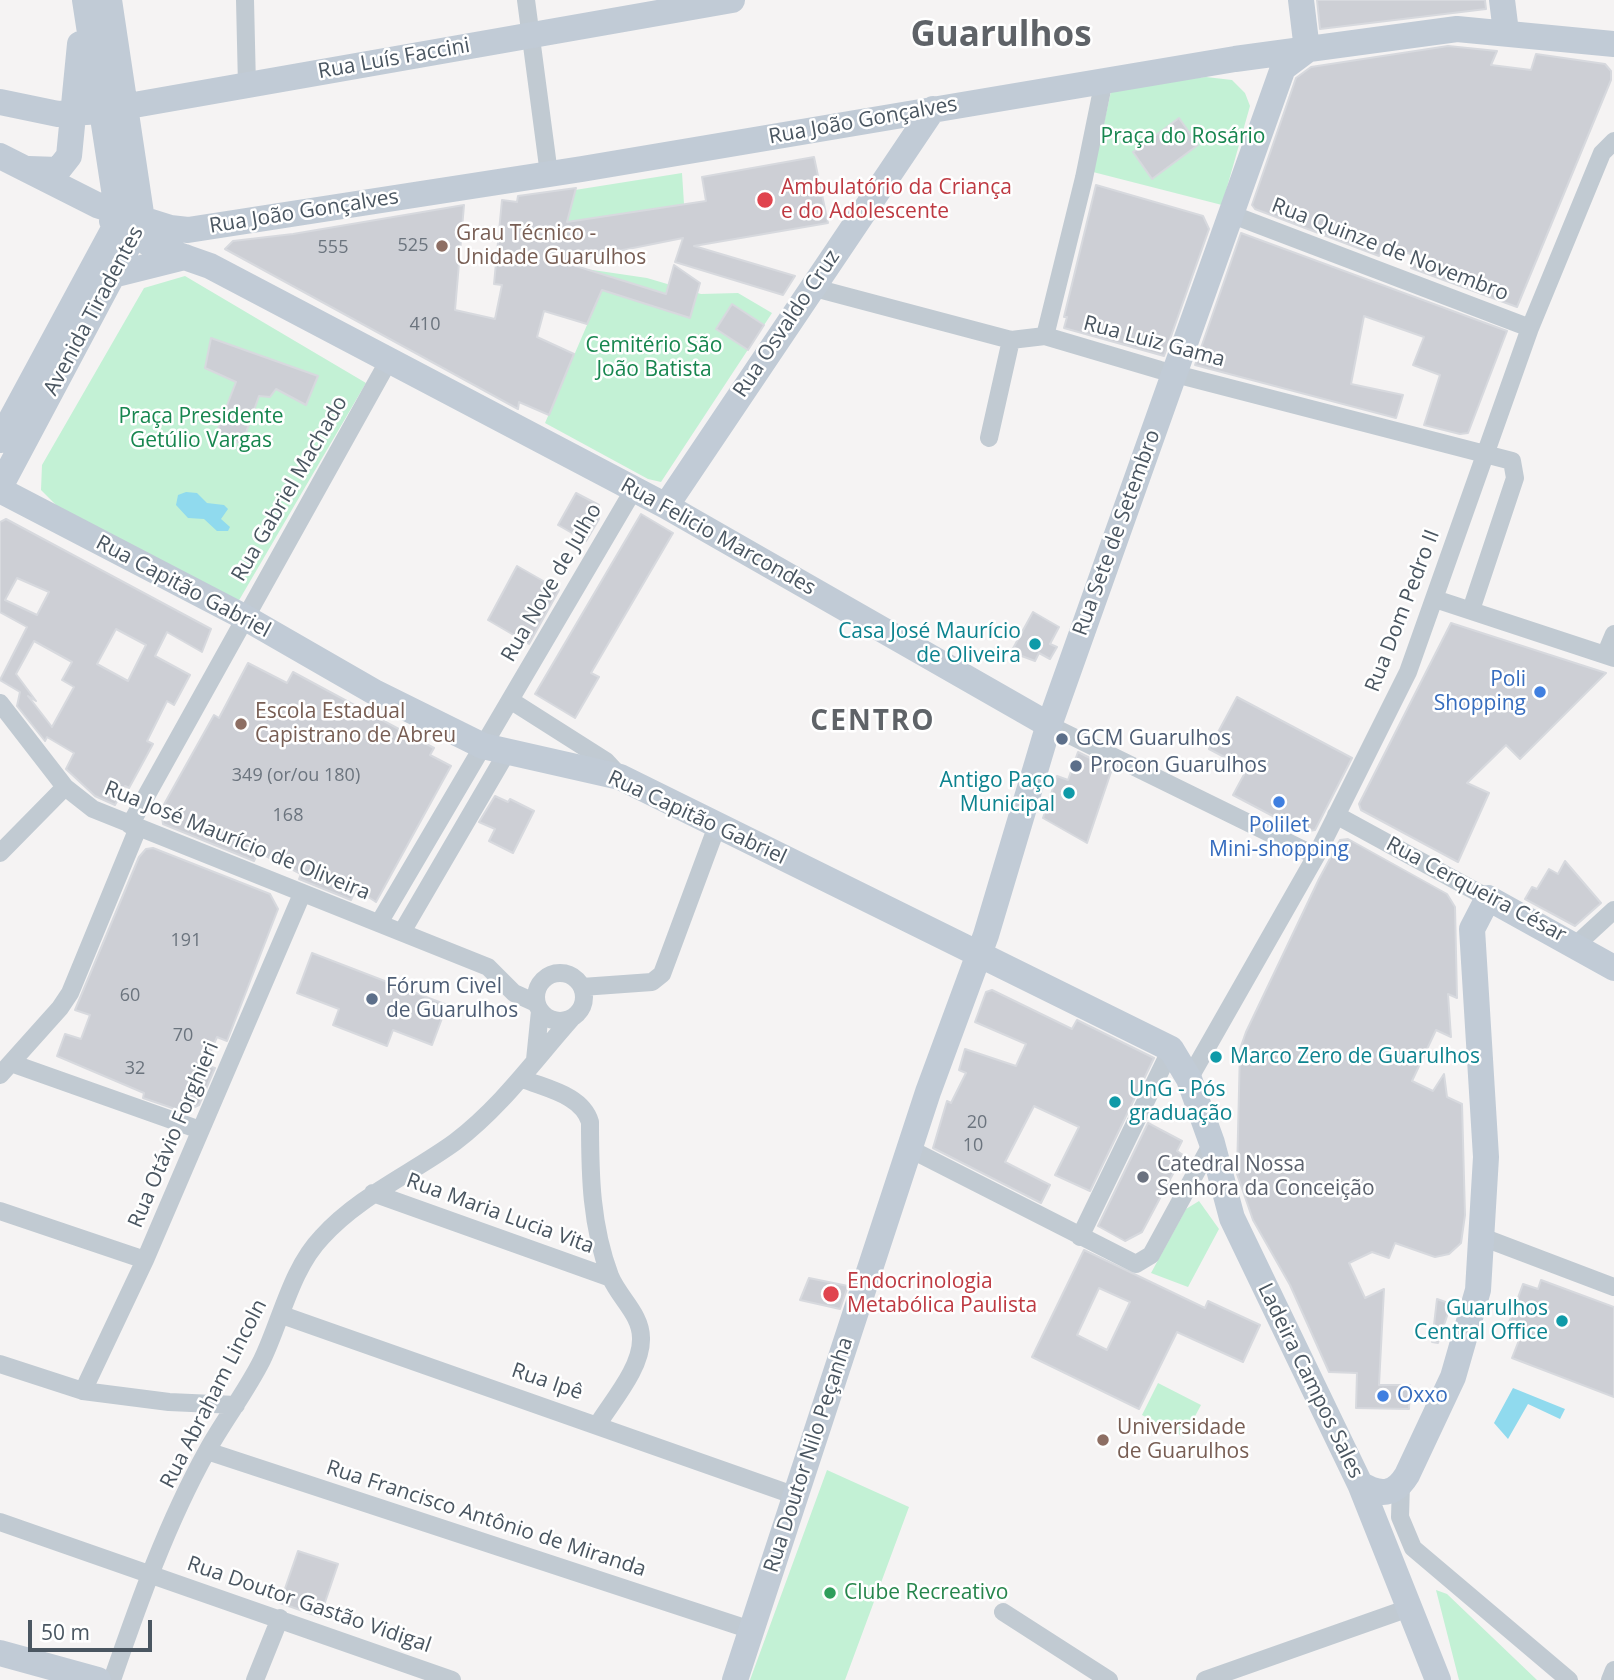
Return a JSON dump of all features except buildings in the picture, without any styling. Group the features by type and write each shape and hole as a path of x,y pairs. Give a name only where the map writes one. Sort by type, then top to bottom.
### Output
{"main road":[{"path":"29,169 58,170 100,110 84,0"},
{"name":"Avenida Tiradentes","path":"0,489 114,276 121,219 100,110 109,0"},
{"path":"1301,0 1307,50"},
{"path":"1502,0 1506,32"},
{"name":"Rua Luís Faccini","path":"0,102 58,114 100,110 719,1"},
{"name":"Rua João Gonçalves","path":"121,219 188,230 1235,59 1457,29 1614,44"},
{"name":"Rua Sete de Setembro","path":"980,953 1049,725 1174,372 1233,215 1283,68 1307,50"},
{"path":"1235,59 1246,67 1262,87 1267,117"},
{"name":"Rua Osvaldo Cruz","path":"666,506 933,109"},
{"path":"0,156 121,219"},
{"name":"Avenida Tiradentes","path":"0,440 121,219"},
{"name":"Rua Felicio Marcondes","path":"121,219 185,257 210,266 666,506 1049,725"},
{"path":"88,279 114,276 185,257"},
{"name":"Rua Capitão Gabriel","path":"0,489 244,617 376,693 495,749 620,777 1171,1049"},
{"path":"1360,1483 1381,1494 1401,1484 1453,1377 1478,1290 1486,1157 1472,929 1488,898"},
{"name":"Rua Cerqueira César","path":"1488,898 1577,944 1614,968"},
{"name":"Rua Doutor Nilo Peçanha","path":"735,1680 910,1149 980,953"},
{"path":"1171,1049 1189,1079"},
{"name":"Ladeira Campos Sales","path":"1189,1079 1212,1143 1232,1218 1360,1483 1438,1680"},
{"path":"0,1653 98,1680"}],"street":[{"path":"245,0 247,86"},
{"path":"526,0 549,173"},
{"path":"1045,336 1084,178 1104,80"},
{"name":"Rua Dom Pedro II","path":"1189,1079 1315,856 1408,672 1530,328 1602,153 1614,141"},
{"name":"Rua Quinze de Novembro","path":"1233,215 1530,328"},
{"name":"Rua Luiz Gama","path":"811,287 1011,340 1045,336 1512,461 1515,478 1471,610"},
{"path":"989,438 1011,340"},
{"name":"Rua Gabriel Machado","path":"6,1069 70,993 134,826 244,617 389,360"},
{"name":"Rua Nove de Julho","path":"402,932 495,749 510,700 634,489"},
{"path":"1435,599 1610,655 1614,634"},
{"path":"510,700 606,761 620,777"},
{"name":"Rua José Maurício de Oliveira","path":"0,703 65,787 93,809 488,967 514,993 538,1007"},
{"name":"Rua Felicio Marcondes","path":"1049,725 1315,856"},
{"name":"Rua Nove de Julho","path":"379,923 495,749"},
{"path":"0,853 65,787"},
{"name":"Rua Cerqueira César","path":"1336,816 1488,898"},
{"path":"582,987 652,982 662,974 717,826"},
{"name":"Rua Otávio Forghieri","path":"83,1391 145,1260 302,894"},
{"path":"1577,944 1614,910"},
{"path":"549,976 572,976 582,987 584,1000 580,1011 570,1019 553,1021 538,1007 538,987 549,976"},
{"name":"Rua Abraham Lincoln","path":"535,1060 538,1007"},
{"name":"Rua Abraham Lincoln","path":"112,1680 150,1573 207,1451 254,1376 304,1261 319,1240 373,1193 408,1174 456,1141 523,1079 535,1060 570,1019"},
{"path":"1080,1237 1171,1049"},
{"path":"6,1069 200,1130"},
{"path":"523,1079 574,1100 587,1112 590,1122 590,1191 596,1228 611,1278 639,1323 642,1340 637,1360 598,1424"},
{"path":"910,1149 1136,1264 1151,1255 1212,1143"},
{"name":"Rua Maria Lucia Vita","path":"373,1193 611,1278"},
{"path":"0,1211 145,1260"},
{"path":"1482,1237 1614,1287"},
{"name":"Rua Ipê","path":"282,1315 598,1424 796,1496"},
{"path":"0,1364 83,1391 169,1402 236,1405"},
{"name":"Rua Francisco Antônio de Miranda","path":"207,1451 751,1630"},
{"path":"1401,1484 1399,1517 1413,1548 1569,1680"},
{"name":"Rua Doutor Gastão Vidigal","path":"0,1522 280,1618 422,1675 452,1680"},
{"path":"1205,1680 1409,1608"},
{"path":"1003,1612 1109,1680"},
{"path":"256,1680 280,1618"},
{"path":"1610,1680 1614,1670"}],"green space":[{"name":"Praça do Rosário","path":"1206,77 1232,80 1245,93 1250,106 1222,205 1093,172 1112,87"},
{"path":"682,173 684,204 567,222 575,190"},
{"name":"Cemitério São João Batista","path":"586,269 647,278 701,294 738,293 772,313 661,482 648,479 545,423 602,290"},
{"name":"Praça Presidente Getúlio Vargas","path":"185,276 366,383 238,602 58,507 41,490 42,465 144,288"},
{"path":"1199,1201 1219,1229 1188,1287 1151,1273 1186,1209"},
{"path":"1158,1383 1201,1405 1184,1437 1142,1415"},
{"name":"Clube Recreativo","path":"827,1470 909,1507 845,1680 750,1680"},
{"path":"1436,1590 1447,1594 1537,1680 1459,1680"}],"water":[{"path":"186,492 197,493 207,503 224,505 228,509 221,519 230,527 228,531 217,531 204,519 188,518 176,505 178,495"},
{"path":"1513,1388 1565,1409 1560,1419 1528,1404 1508,1439 1494,1423"}],"place":[{"name":"Ambulatório da Criança e do Adolescente","path":"765,200"},
{"name":"Grau Técnico - Unidade Guarulhos","path":"442,246"},
{"name":"Casa José Maurício de Oliveira","path":"1035,644"},
{"name":"Poli Shopping","path":"1540,692"},
{"name":"Escola Estadual Capistrano de Abreu","path":"241,724"},
{"name":"GCM Guarulhos","path":"1062,739"},
{"name":"Procon Guarulhos","path":"1076,766"},
{"name":"Antigo Paço Municipal","path":"1069,793"},
{"name":"Polilet Mini-shopping","path":"1279,802"},
{"name":"Fórum Civel de Guarulhos","path":"372,999"},
{"name":"Marco Zero de Guarulhos","path":"1216,1057"},
{"name":"UnG - Pós graduação","path":"1115,1102"},
{"name":"Catedral Nossa Senhora da Conceição","path":"1143,1177"},
{"name":"Endocrinologia Metabólica Paulista","path":"831,1294"},
{"name":"Guarulhos Central Office","path":"1562,1321"},
{"name":"Oxxo","path":"1383,1396"},
{"name":"Universidade de Guarulhos","path":"1103,1440"},
{"name":"Clube Recreativo","path":"830,1593"}],"district":[{"name":"Guarulhos","path":"1001,36"},
{"name":"CENTRO","path":"873,722"}]}
